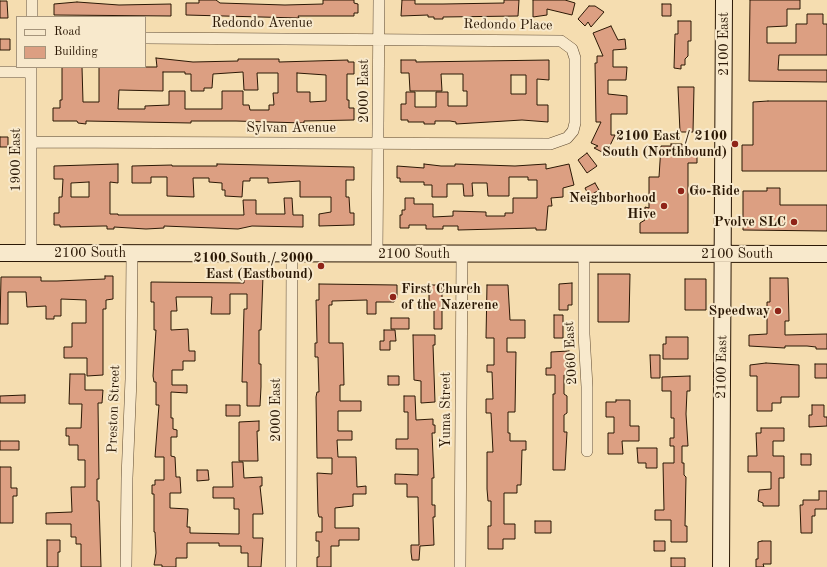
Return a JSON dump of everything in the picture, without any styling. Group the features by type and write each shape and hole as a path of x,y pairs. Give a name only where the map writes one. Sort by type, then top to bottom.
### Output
{"main road":[{"name":"2100 East","path":"721,567 724,254 724,0"},
{"name":"2100 South","path":"0,252 827,254"}],"street":[{"path":"32,0 32,16"},
{"name":"2000 East","path":"377,254 379,0"},
{"name":"Redondo Avenue","path":"146,38 379,38"},
{"name":"Redondo Place","path":"379,38 553,39 566,44 572,49 575,58 575,123 573,131 567,138 558,143 550,144"},
{"path":"0,72 31,70"},
{"name":"1900 East","path":"31,70 31,253"},
{"name":"Sylvan Avenue","path":"31,142 550,144"},
{"name":"Preston Street","path":"126,567 126,478 131,379 132,253"},
{"name":"2000 East","path":"290,567 292,253"},
{"name":"Yuma Street","path":"460,567 462,254"},
{"name":"2060 East","path":"584,254 584,334 587,392 587,451"}],"building":[{"path":"199,0 216,0 220,3 285,5 323,4 323,0 354,0 354,3 358,4 358,13 354,13 354,16 298,16 299,18 186,15 186,3 199,3"},
{"path":"402,0 415,0 415,4 443,4 504,3 504,0 519,0 518,16 443,17 443,19 434,19 434,17 428,17 428,15 401,16"},
{"path":"533,0 565,0 575,3 572,15 547,9 547,15 533,17"},
{"path":"750,0 800,0 800,9 787,9 787,26 767,27 767,43 796,43 796,24 807,24 807,14 823,14 823,24 827,24 827,55 779,55 778,70 827,70 827,82 749,81"},
{"path":"0,1 7,1 8,18 0,18"},
{"path":"77,2 119,5 171,4 171,16 54,15 54,4"},
{"path":"662,4 671,4 671,16 662,16"},
{"path":"589,6 595,6 604,12 591,27 588,22 585,26 578,19"},
{"path":"678,21 691,21 691,41 688,41 688,56 685,59 685,65 681,65 681,69 674,68 675,34 678,34"},
{"path":"611,26 618,40 625,39 626,49 613,50 613,67 627,67 626,80 608,80 608,94 627,96 627,114 611,114 611,135 615,135 606,154 594,148 598,146 591,143 601,122 596,122 595,63 597,63 597,56 603,56 593,33"},
{"path":"0,39 10,39 10,50 0,50"},
{"path":"156,58 193,62 238,61 238,59 279,59 279,62 348,60 348,62 354,62 354,74 347,74 347,100 349,100 349,108 354,108 354,120 304,121 304,123 236,121 191,121 191,123 86,121 86,124 78,123 77,121 53,121 53,108 60,108 60,100 62,100 62,68 82,68 83,102 99,102 99,68 157,67","holes":["163,72 185,72 185,74 191,74 191,91 204,91 204,88 212,88 213,74 243,72 244,90 258,90 257,73 278,73 278,93 273,93 274,105 269,105 269,110 250,110 249,105 243,105 243,91 222,91 222,109 185,109 185,91 169,91 169,105 145,106 145,109 118,109 119,90 163,91","297,73 326,75 326,101 310,102 310,92 297,92"]},
{"path":"401,60 416,60 416,62 549,60 549,80 537,79 537,105 548,105 548,122 522,120 456,124 456,122 450,121 435,121 435,124 424,124 424,122 408,122 408,120 401,120 401,104 406,104 406,92 415,92 415,107 436,107 436,92 448,92 448,106 467,106 467,91 463,91 463,74 441,74 442,91 410,91 409,73 401,73","holes":["511,75 526,75 526,94 511,94"]},
{"path":"678,87 694,87 693,132 680,132"},
{"path":"827,101 827,171 742,171 742,145 753,145 753,102"},
{"path":"0,137 8,137 8,147 0,147"},
{"path":"671,144 682,144 682,150 697,150 697,163 688,163 688,233 640,233 640,223 645,220 645,207 649,208 649,177 659,177 661,146 671,146"},
{"path":"587,153 597,166 587,173 578,160"},
{"path":"118,164 118,183 110,182 110,214 244,215 243,200 256,200 256,214 285,214 284,198 292,198 293,215 303,215 303,227 252,226 238,229 164,226 164,228 146,229 114,227 114,229 107,229 107,226 60,227 60,225 54,225 54,213 59,213 59,197 62,197 63,179 54,179 54,166","holes":["89,182 89,197 71,197 71,183"]},
{"path":"217,164 354,167 354,180 346,180 346,197 349,197 350,213 354,213 354,225 319,226 319,214 331,212 331,197 300,197 300,181 268,183 268,178 250,178 250,181 243,181 242,197 225,196 225,190 222,190 222,183 209,182 209,178 193,178 194,197 167,196 167,177 151,177 151,183 132,183 132,166 217,166"},
{"path":"424,164 441,166 455,166 455,164 515,166 546,164 546,169 569,164 574,185 563,188 563,197 551,198 552,206 548,206 546,230 536,230 536,228 458,230 458,226 443,226 443,229 426,229 426,225 409,225 409,228 400,228 400,215 402,215 402,210 405,210 405,198 414,198 414,204 433,204 433,217 453,216 453,211 486,212 486,216 505,216 505,213 513,213 513,198 537,198 537,180 528,180 528,177 509,177 509,196 488,196 487,183 472,183 473,196 464,196 463,184 447,184 447,197 432,197 432,185 424,185 424,182 400,182 400,178 397,178 397,166 424,168"},
{"path":"595,183 599,190 589,196 585,188"},
{"path":"767,188 780,188 780,205 827,205 827,231 743,230 743,191 767,191"},
{"path":"598,274 630,274 629,322 598,322"},
{"path":"105,276 113,276 113,299 106,300 106,309 103,309 103,375 87,376 87,358 64,358 64,347 72,347 72,323 86,323 86,300 61,299 61,316 54,316 54,319 46,319 46,306 27,307 26,292 8,292 8,324 0,324 1,277 41,277 41,281 57,281 105,279"},
{"path":"244,276 263,276 261,330 259,330 259,364 261,364 260,406 247,406 247,382 242,382 244,309 247,309 247,294 230,294 230,314 211,314 212,297 176,297 177,311 171,311 171,330 188,329 189,351 195,351 195,361 183,361 183,370 172,370 172,385 187,385 187,393 171,392 171,418 173,418 173,429 177,430 177,437 171,437 171,456 175,457 176,477 180,477 181,493 170,493 170,508 188,509 187,527 190,527 190,533 239,534 239,509 234,509 234,498 213,498 213,487 233,487 232,462 243,462 244,478 262,477 262,486 260,486 263,514 253,514 253,538 263,538 261,567 248,567 248,553 241,553 241,546 219,546 219,543 187,543 187,558 176,558 176,567 162,567 162,565 154,565 156,553 154,532 154,494 152,494 152,485 155,485 155,480 164,480 164,457 155,457 159,405 156,405 156,382 154,382 153,376 156,330 154,330 154,302 151,302 151,282 244,283"},
{"path":"770,278 788,278 789,321 785,321 785,335 827,334 827,349 816,349 816,347 807,346 785,346 785,348 749,346 749,335 767,334 767,302 770,302"},
{"path":"685,279 706,279 706,310 685,310"},
{"path":"572,283 572,305 568,305 568,310 559,310 559,284"},
{"path":"319,284 397,285 397,298 394,298 394,302 376,302 376,314 367,314 367,300 332,301 332,305 329,305 329,343 343,343 344,385 340,385 340,401 361,401 361,411 338,411 338,431 352,431 352,440 337,440 338,457 356,457 357,487 366,486 366,494 353,494 353,506 335,508 335,528 359,528 359,540 339,540 339,546 331,546 331,567 317,567 317,557 319,557 319,541 316,541 316,532 322,532 322,517 319,517 318,513 317,473 332,474 332,458 317,458 316,397 317,392 319,392 318,357 315,357 315,343 317,343 316,300 319,300"},
{"path":"424,285 442,285 442,329 434,329 434,306 429,306 429,293 424,293"},
{"path":"487,285 508,285 510,320 525,320 525,338 507,338 507,352 516,352 515,412 508,412 508,433 510,433 510,441 526,441 526,450 522,450 521,485 517,485 517,493 504,493 504,524 515,524 515,539 503,539 503,549 488,549 488,526 491,526 491,501 488,501 487,489 487,452 493,452 491,413 486,413 486,399 493,399 492,372 487,372 487,365 494,365 494,338 486,338"},
{"path":"554,315 563,315 563,338 554,338"},
{"path":"391,318 409,318 409,329 391,329"},
{"path":"384,330 395,330 396,341 390,341 390,350 380,350 380,341 384,341"},
{"path":"413,335 435,335 435,345 433,345 435,402 421,403 421,381 414,380"},
{"path":"666,337 688,337 688,359 663,359 663,344 666,344"},
{"path":"569,351 569,375 564,375 564,394 567,396 567,413 564,415 564,432 567,432 565,470 553,470 553,394 555,394 555,375 546,375 546,368 551,368 551,352"},
{"path":"650,355 660,355 660,378 651,378"},
{"path":"766,363 799,365 799,397 781,397 781,403 772,403 772,411 757,411 757,376 750,376 750,365"},
{"path":"815,364 827,364 827,378 815,378"},
{"path":"70,374 85,374 85,390 103,390 102,403 98,403 99,479 97,479 101,567 81,567 81,544 76,544 76,537 71,537 71,524 46,524 46,513 72,512 71,487 85,487 85,460 78,460 78,445 69,445 69,436 66,436 66,428 81,428 82,404 69,404"},
{"path":"388,376 399,376 399,385 388,385"},
{"path":"690,376 690,391 687,391 686,414 688,446 682,446 682,463 684,463 684,475 686,477 685,526 687,526 687,542 671,542 671,520 655,520 655,510 664,510 663,463 674,463 674,446 670,446 670,438 674,438 674,418 671,418 671,391 662,391 662,377"},
{"path":"25,395 25,403 0,403 0,396"},
{"path":"404,396 415,396 416,420 433,419 433,425 435,425 435,433 432,433 434,478 432,478 432,505 435,505 435,517 433,517 434,545 420,546 419,560 412,560 411,552 411,545 419,545 418,497 407,497 407,484 395,484 395,474 418,475 418,449 396,449 396,439 408,439 408,412 404,412"},
{"path":"616,400 630,400 630,426 639,426 639,441 622,441 623,454 608,454 608,433 614,433 614,417 606,417 606,402 616,402"},
{"path":"226,405 240,405 240,416 226,416"},
{"path":"812,405 824,405 824,417 827,417 827,426 809,427 809,415 812,415"},
{"path":"259,421 259,431 257,431 258,461 239,461 239,422"},
{"path":"761,428 784,428 784,441 773,441 773,456 784,456 784,478 779,478 779,506 763,506 763,503 758,501 759,490 771,489 771,472 748,472 748,456 757,456 756,433 761,433"},
{"path":"0,441 19,441 19,450 0,450"},
{"path":"637,448 657,448 657,468 646,468 646,463 638,463"},
{"path":"801,454 811,454 811,465 801,465"},
{"path":"0,467 11,467 11,488 17,488 17,496 13,496 13,523 0,523"},
{"path":"197,470 208,470 209,480 197,481"},
{"path":"819,491 827,491 827,509 815,509 815,516 812,516 812,533 801,533 800,505 803,505 803,500 819,500"},
{"path":"535,521 551,521 551,533 535,533"},
{"path":"47,540 60,540 58,567 47,567"},
{"path":"654,541 665,541 665,551 654,551"},
{"path":"771,541 771,564 763,564 764,567 756,567 756,559 758,559 758,542"},
{"path":"671,558 685,558 685,567 671,567"}],"place":[{"name":"2100 East / 2100 South (Northbound)","path":"735,144"},
{"name":"Go-Ride","path":"681,191"},
{"name":"Neighborhood Hive","path":"664,206"},
{"name":"Pvolve SLC","path":"794,222"},
{"name":"2100 South / 2000 East (Eastbound)","path":"321,266"},
{"name":"First Church of the Nazerene","path":"393,297"},
{"name":"Speedway","path":"778,311"}]}
